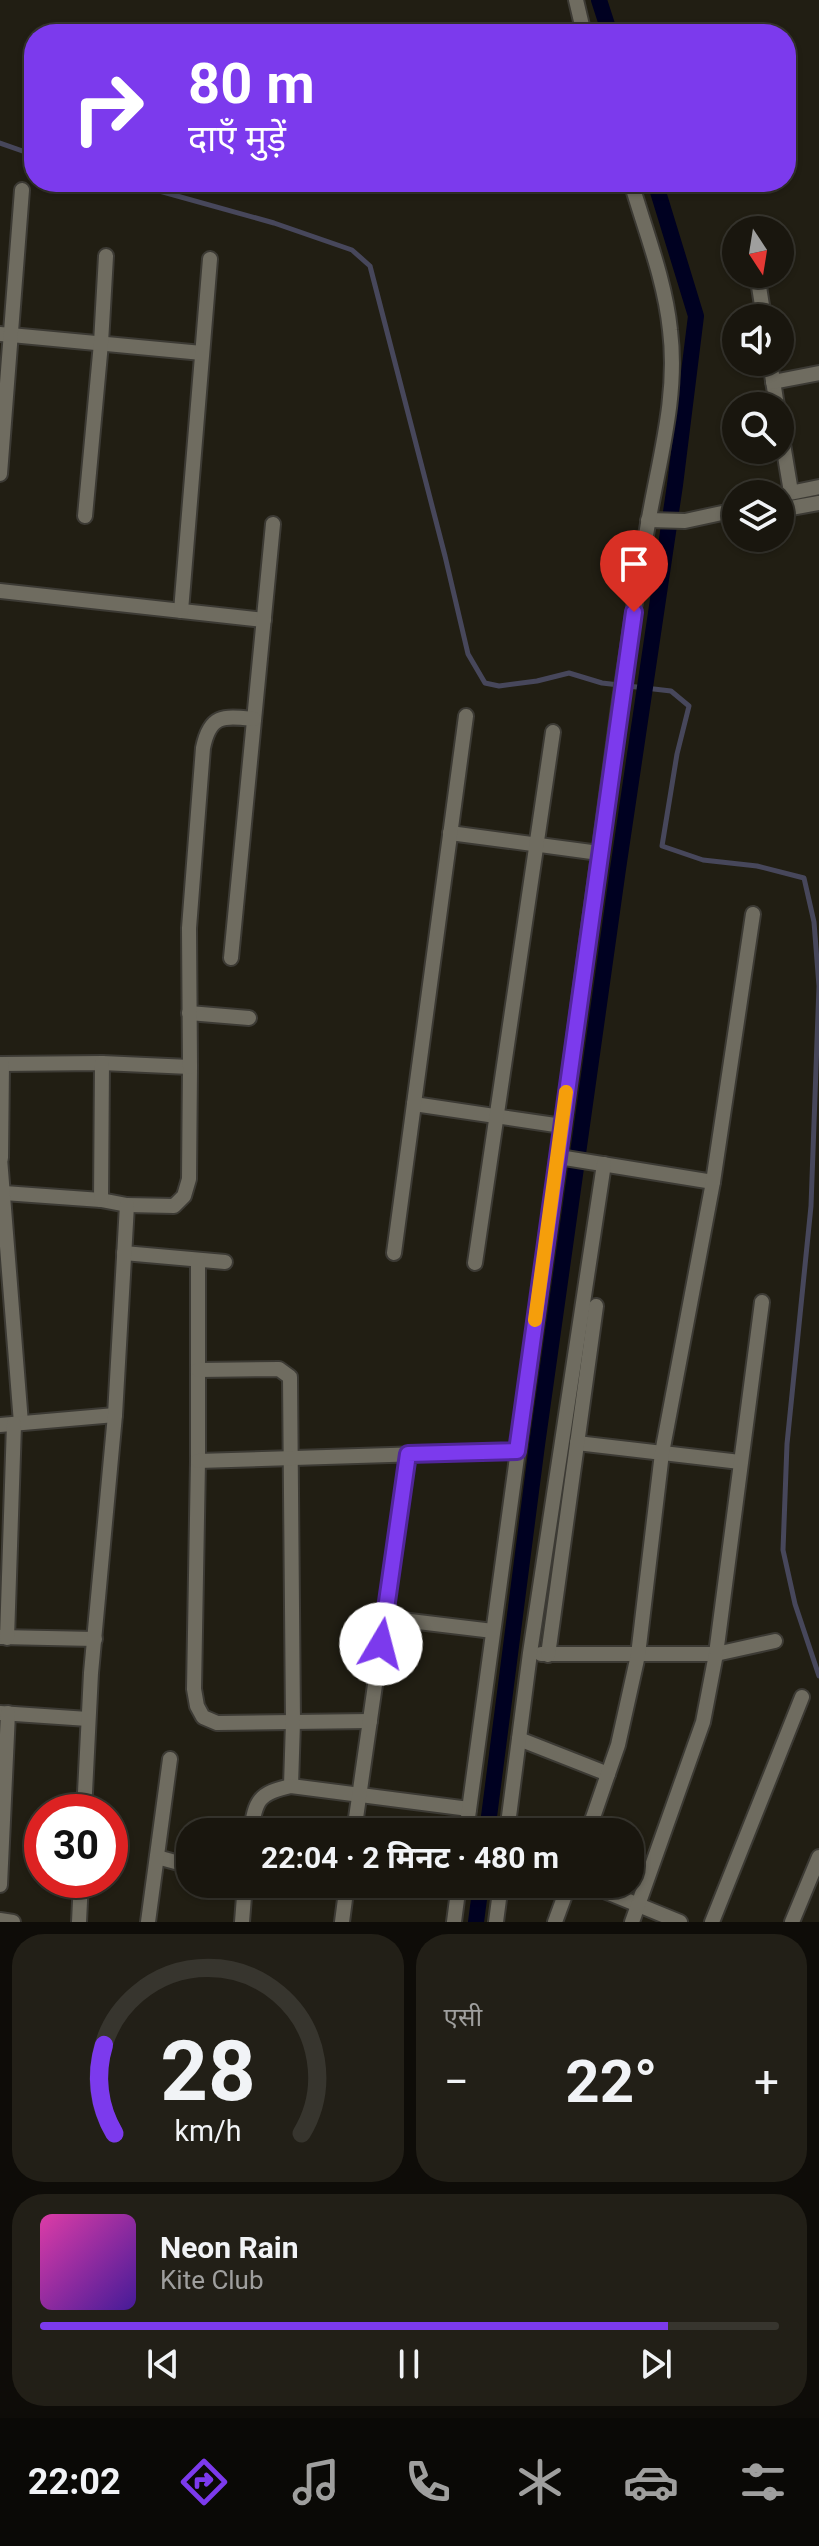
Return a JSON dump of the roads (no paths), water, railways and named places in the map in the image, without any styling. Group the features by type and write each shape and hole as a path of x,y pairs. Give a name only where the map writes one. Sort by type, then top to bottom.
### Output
{"street":[{"path":"576,0 582,24"},
{"path":"0,474 5,334 22,190"},
{"path":"468,1818 517,1451 564,1158 562,1126 620,700 670,410 672,354 664,298 634,192"},
{"path":"85,516 106,256"},
{"path":"181,611 210,259"},
{"path":"5,334 202,353"},
{"path":"773,382 819,373"},
{"path":"772,376 775,392"},
{"path":"794,492 819,487"},
{"path":"794,507 819,503"},
{"path":"653,520 685,521 722,513"},
{"path":"231,958 273,524"},
{"path":"0,591 264,620"},
{"path":"394,1253 466,716"},
{"path":"4,1193 101,1200 127,1205 174,1206 184,1196 189,1179 189,928 206,735 211,725 219,719 254,719"},
{"path":"475,1263 553,732"},
{"path":"450,833 599,853"},
{"path":"593,1818 618,1745 638,1655 662,1453 713,1182 753,914"},
{"path":"189,1013 249,1018"},
{"path":"95,1639 3,1638 12,1424 1,1158 1,1064 102,1063 190,1067"},
{"path":"101,1200 102,1063"},
{"path":"414,1104 562,1126"},
{"path":"564,1158 713,1182"},
{"path":"509,1818 599,1163"},
{"path":"85,1794 88,1719 115,1415 127,1205"},
{"path":"124,1253 225,1262"},
{"path":"198,1260 194,1689 197,1706 203,1717 217,1723 370,1721"},
{"path":"632,1922 703,1722 716,1654 762,1302"},
{"path":"548,1655 596,1306"},
{"path":"198,1370 279,1369 290,1377 291,1786"},
{"path":"12,1424 115,1415"},
{"path":"577,1443 740,1462"},
{"path":"198,1461 517,1451"},
{"path":"356,1818 408,1454"},
{"path":"385,1618 493,1631"},
{"path":"530,1653 716,1654 775,1641"},
{"path":"712,1922 802,1697"},
{"path":"0,1885 4,1713 88,1719"},
{"path":"519,1739 608,1774"},
{"path":"148,1922 170,1759"},
{"path":"253,1818 256,1803 270,1791 291,1786 469,1809"},
{"path":"157,1857 176,1862"},
{"path":"792,1922 819,1857"},
{"path":"79,1922 80,1898"},
{"path":"242,1922 244,1898"},
{"path":"342,1922 345,1898"},
{"path":"454,1922 457,1898"},
{"path":"496,1922 499,1898"},
{"path":"555,1922 564,1898"},
{"path":"622,1898 680,1922"},
{"path":"0,1920 13,1922"}],"waterway":[{"path":"599,0 607,24"},
{"path":"0,143 24,151"},
{"path":"163,192 274,223 352,250 370,266 468,654 485,683 499,686 569,673 602,683 671,691 689,706 677,754 662,846 703,860 757,866 804,878 814,922 819,986 811,1206 787,1444 783,1550 795,1604 819,1676"},
{"path":"489,1818 537,1445 675,485 696,316 658,192"},
{"path":"476,1922 479,1898"}]}
